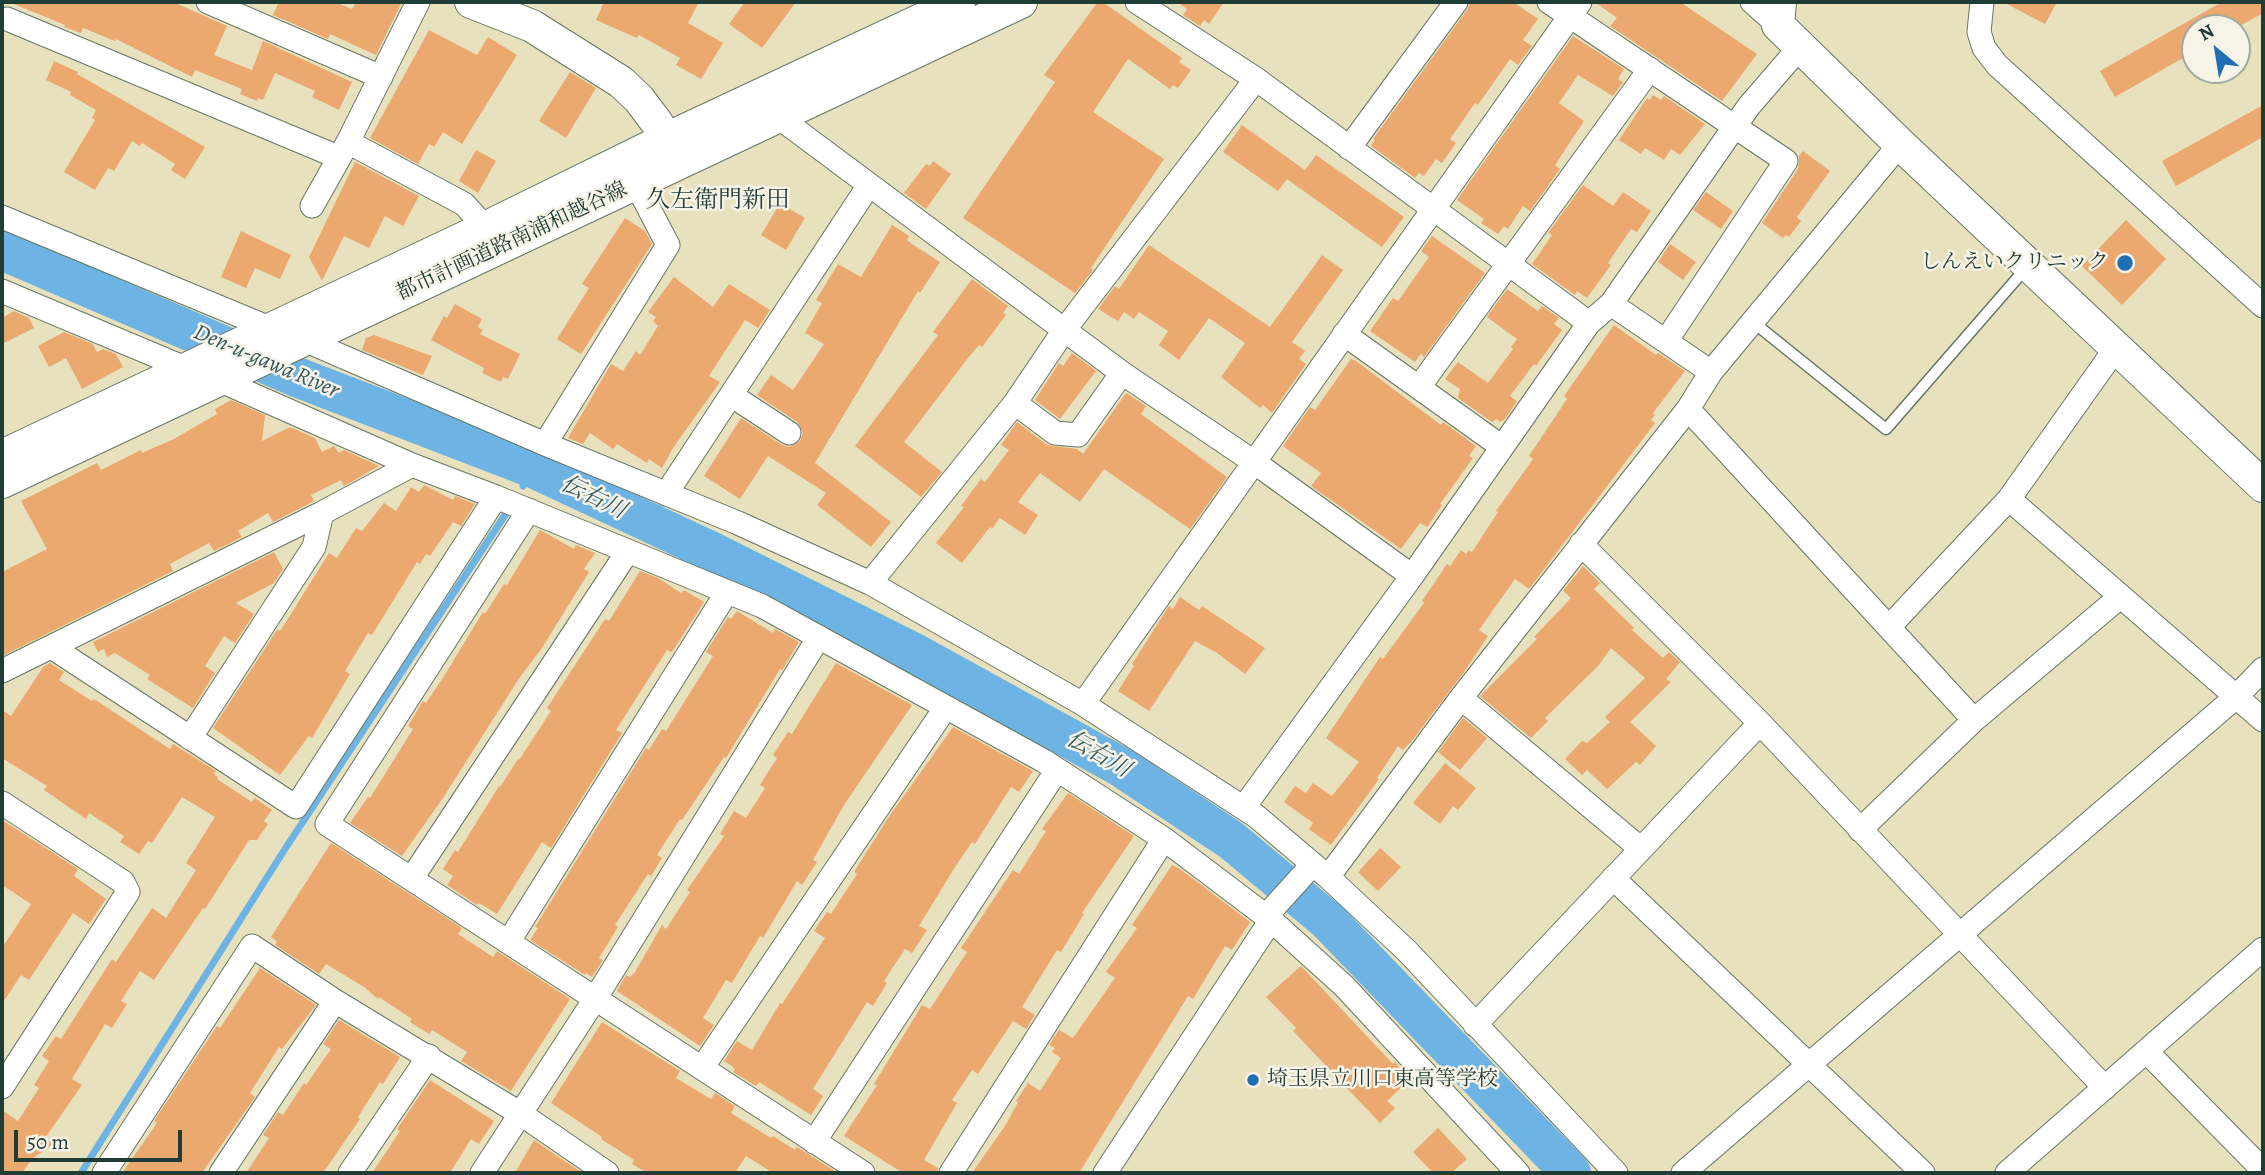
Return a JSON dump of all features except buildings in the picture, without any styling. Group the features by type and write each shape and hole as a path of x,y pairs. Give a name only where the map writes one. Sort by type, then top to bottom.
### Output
{"street":[{"path":"208,2 381,77"},
{"path":"312,206 418,2"},
{"path":"471,2 532,26 621,82 639,99 673,151"},
{"name":"都市計画道路南浦和越谷線","path":"2,456 212,369 494,237 673,151 960,2"},
{"name":"都市計画道路南浦和越谷線","path":"494,237 636,184 673,151 778,116 1021,2"},
{"path":"1137,2 1256,79 1589,323"},
{"path":"1349,148 1456,2"},
{"path":"1549,2 1574,9 1650,69 1786,161 1666,341"},
{"path":"1752,2 1779,14 1801,47 1900,145 2263,486"},
{"path":"1982,2 1979,32 1984,48 1997,65 2263,306"},
{"path":"1083,704 1574,9"},
{"path":"8,18 343,150 464,204 494,237"},
{"path":"1244,807 1412,576 1589,323 1611,304 1749,106 1801,47"},
{"path":"1419,387 1650,69"},
{"path":"870,583 1015,402 1065,329 1256,79"},
{"path":"778,116 1122,373 1254,462 1412,576"},
{"path":"1105,1173 1268,918 1321,871 1688,409 1711,372 1900,145"},
{"path":"545,444 668,245 636,184"},
{"path":"666,494 869,185"},
{"path":"2,217 281,337 738,523 870,583 1083,704 1244,807 1321,871 1407,951 1616,1173"},
{"path":"2,291 212,369 412,466 530,510 762,606 1057,769 1164,839 1268,918 1344,986 1518,1173"},
{"path":"1611,304 1711,372"},
{"path":"1344,334 1502,447"},
{"path":"1889,627 2009,499 2116,348"},
{"name":"都市計画道路南浦和越谷線","path":"2,482 212,369"},
{"path":"1015,402 1055,433 1078,435 1122,373"},
{"path":"732,394 789,433"},
{"path":"1688,409 1974,720"},
{"path":"2,671 412,466"},
{"path":"52,648 296,807 496,497"},
{"path":"2009,499 2263,720"},
{"path":"530,510 327,824 863,1173"},
{"path":"190,738 314,547 322,513"},
{"path":"1581,544 1760,723 2105,1088"},
{"path":"412,878 628,551"},
{"path":"509,941 727,592"},
{"path":"1860,830 1974,720 2120,597"},
{"path":"482,1173 595,999 819,637"},
{"path":"1683,1173 2237,696 2263,669"},
{"path":"1461,698 1641,849"},
{"path":"702,1068 946,707"},
{"path":"1475,1025 1760,723"},
{"path":"814,1142 1057,769"},
{"path":"2,804 123,882 128,892 2,1087"},
{"path":"951,1173 1164,839"},
{"path":"1613,878 1923,1173"},
{"path":"104,1173 252,946 335,1001 521,1114 607,1173"},
{"path":"2007,1173 2263,949"},
{"path":"221,1173 335,1001"},
{"path":"2147,1052 2263,1170"},
{"path":"350,1173 429,1056"}],"lane":[{"path":"1753,322 1886,429 2028,265"}],"waterway":[{"name":"伝右川","path":"2,250 294,376 533,468 704,548 918,655 1121,767 1231,840 1328,921 1571,1173"},
{"path":"523,486 533,468"},
{"path":"81,1173 283,852 509,509"}],"place":[{"name":"しんえいクリニック","path":"2125,263"},
{"name":"埼玉県立川口東高等学校","path":"1253,1080"}],"district":[{"name":"久左衛門新田","path":"718,201"}],"water label":[{"name":"Den-u-gawa River","path":"266,362"}]}
